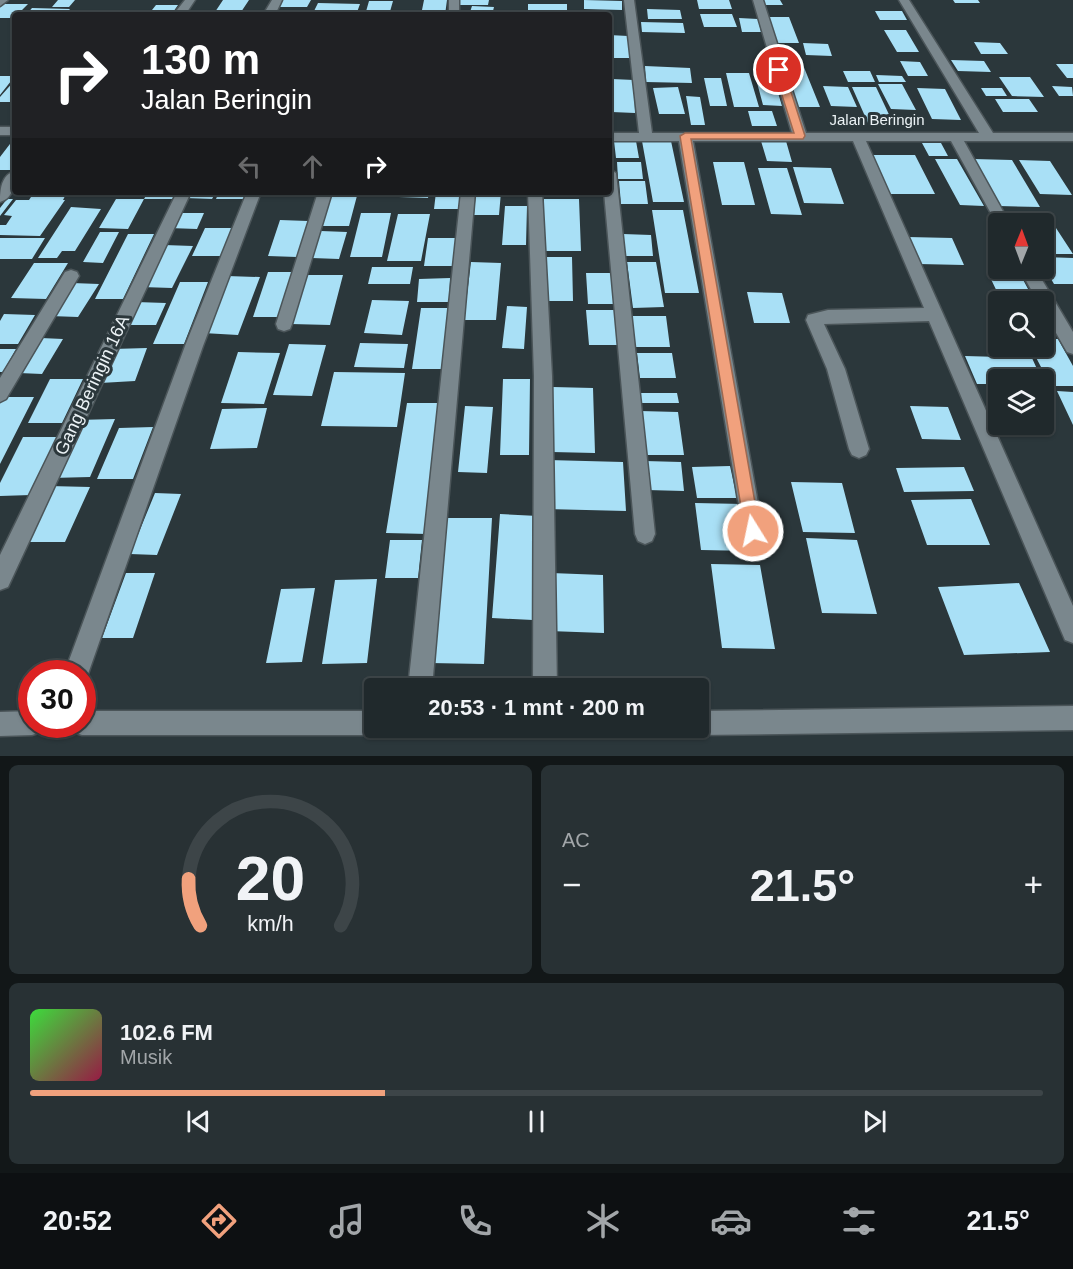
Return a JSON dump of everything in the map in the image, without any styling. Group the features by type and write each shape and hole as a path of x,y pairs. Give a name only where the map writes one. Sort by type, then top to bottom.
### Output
{"street":[{"path":"628,0 646,137"},
{"path":"758,0 800,136"},
{"path":"904,0 988,136"},
{"path":"685,136 753,531"},
{"name":"Jalan Beringin","path":"612,137 1073,137"},
{"path":"858,137 1073,632"},
{"path":"955,137 997,213"},
{"path":"0,197 12,180"},
{"name":"Gang Beringin 16A","path":"0,579 183,195"},
{"path":"81,660 194,345 253,195"},
{"path":"284,324 324,195"},
{"path":"421,678 468,195"},
{"path":"535,195 543,376 544,678"},
{"path":"611,195 645,534"},
{"path":"0,394 71,276"},
{"path":"1033,279 1073,347"},
{"path":"859,449 836,369 814,321 828,316 935,314"},
{"path":"709,723 1073,718"},
{"path":"0,724 18,723"},
{"path":"96,723 364,723"}],"building":[{"path":"58,0 75,0 69,7 52,7"},
{"path":"223,0 249,0 241,12 215,12"},
{"path":"282,0 311,0 307,7 278,7"},
{"path":"424,0 447,0 445,12 422,12"},
{"path":"460,0 489,0 488,5 459,5"},
{"path":"584,0 622,1 622,10 584,9"},
{"path":"697,0 729,0 732,9 699,9"},
{"path":"762,0 780,0 783,5 764,5"},
{"path":"953,0 978,0 980,3 955,3"},
{"path":"369,1 393,1 390,12 366,12"},
{"path":"318,3 360,4 357,12 314,12"},
{"path":"2,4 28,4 20,12 12,12 12,18 0,18"},
{"path":"528,4 567,4 567,12 528,12"},
{"path":"156,5 178,5 173,12 150,12"},
{"path":"472,6 494,7 493,12 470,12"},
{"path":"32,8 70,9 68,12 29,12"},
{"path":"647,9 680,10 682,19 648,19"},
{"path":"875,11 902,11 907,20 880,20"},
{"path":"700,14 732,14 737,27 704,27"},
{"path":"768,17 789,17 799,43 777,43"},
{"path":"739,18 758,19 761,32 742,32"},
{"path":"641,22 683,23 685,33 642,32"},
{"path":"884,30 906,30 919,52 897,52"},
{"path":"612,35 628,36 631,58 612,58"},
{"path":"974,42 1000,43 1008,54 981,54"},
{"path":"803,43 828,44 832,56 806,55"},
{"path":"781,60 801,60 820,107 798,107"},
{"path":"951,60 984,61 991,72 958,71"},
{"path":"900,61 920,62 928,76 908,76"},
{"path":"1056,64 1073,64 1073,78 1067,78"},
{"path":"645,66 690,68 692,83 646,82"},
{"path":"843,71 870,71 875,82 848,82"},
{"path":"726,73 749,73 759,107 734,107"},
{"path":"755,75 773,76 782,106 763,105"},
{"path":"876,75 902,76 906,82 879,82"},
{"path":"0,76 12,76 12,80 0,95"},
{"path":"999,77 1030,77 1044,97 1012,96"},
{"path":"704,78 721,78 727,106 710,106"},
{"path":"612,79 634,80 635,113 612,112"},
{"path":"12,83 12,102 0,102 0,97"},
{"path":"878,84 902,84 916,110 891,109"},
{"path":"823,86 848,87 857,107 831,106"},
{"path":"1052,86 1072,87 1073,96 1059,96"},
{"path":"678,87 685,114 659,114 653,88"},
{"path":"852,87 876,87 893,123 868,123"},
{"path":"917,88 945,89 961,120 932,119"},
{"path":"981,88 1002,88 1007,96 986,96"},
{"path":"686,96 700,97 705,125 691,125"},
{"path":"995,99 1029,99 1038,112 1003,112"},
{"path":"748,111 772,111 777,126 752,126"},
{"path":"12,141 12,170 0,170 0,157"},
{"path":"614,141 636,141 639,158 616,158"},
{"path":"642,141 671,141 684,202 653,202"},
{"path":"761,141 786,141 792,162 767,161"},
{"path":"922,143 941,143 948,156 929,156"},
{"path":"871,155 915,155 935,194 888,194"},
{"path":"935,159 957,159 984,206 960,205"},
{"path":"974,159 1012,160 1040,207 999,206"},
{"path":"1019,160 1050,161 1072,195 1040,194"},
{"path":"617,162 641,162 643,179 618,179"},
{"path":"713,162 744,162 755,205 722,205"},
{"path":"793,167 831,168 844,204 804,203"},
{"path":"758,168 787,168 802,215 771,214"},
{"path":"619,181 645,181 648,204 621,204"},
{"path":"32,195 66,195 63,200 65,200 40,236 0,235 0,225 6,225 12,216 4,215 16,200 29,200"},
{"path":"146,195 177,195 175,199 144,199"},
{"path":"186,195 214,195 212,199 185,198"},
{"path":"218,195 246,195 244,199 216,199"},
{"path":"330,195 357,195 349,226 320,226"},
{"path":"400,195 428,195 428,198 399,197"},
{"path":"436,195 463,195 461,209 434,209"},
{"path":"476,195 501,195 499,215 474,215"},
{"path":"7,199 13,199 0,216 0,208"},
{"path":"116,199 144,199 128,229 99,228"},
{"path":"544,199 579,199 581,251 543,251"},
{"path":"505,206 527,206 526,245 502,245"},
{"path":"71,207 101,209 75,251 62,251 57,258 38,258"},
{"path":"652,210 683,210 699,293 665,293"},
{"path":"176,213 204,213 197,229 169,228"},
{"path":"361,213 391,213 382,257 350,257"},
{"path":"398,214 430,214 421,261 387,261"},
{"path":"280,220 308,221 297,257 268,256"},
{"path":"205,228 235,228 223,256 192,256"},
{"path":"1054,228 1056,228 1073,254 1054,254"},
{"path":"321,231 347,232 339,259 312,258"},
{"path":"100,232 119,232 103,263 83,262"},
{"path":"128,234 154,234 123,299 95,299"},
{"path":"623,234 651,235 653,256 625,256"},
{"path":"908,237 952,238 964,265 919,264"},
{"path":"0,238 45,238 32,259 0,259"},
{"path":"428,238 456,238 453,266 424,266"},
{"path":"164,245 193,246 172,288 142,287"},
{"path":"543,257 572,257 573,301 544,301"},
{"path":"1054,257 1073,258 1073,284 1054,284 1051,279 1054,279"},
{"path":"471,262 501,263 496,320 464,320"},
{"path":"627,262 656,262 664,307 633,308"},
{"path":"34,263 68,263 46,299 11,298"},
{"path":"372,267 413,267 410,284 368,284"},
{"path":"268,272 294,272 281,317 253,317"},
{"path":"586,273 614,273 617,304 588,304"},
{"path":"307,275 343,275 330,325 291,324"},
{"path":"227,276 260,277 238,335 203,333"},
{"path":"450,278 449,302 417,302 419,279"},
{"path":"991,279 1023,279 1029,291 997,291"},
{"path":"180,282 208,282 184,344 153,344"},
{"path":"72,283 99,284 78,317 50,316"},
{"path":"747,292 782,293 790,323 754,323"},
{"path":"372,300 409,301 402,335 364,333"},
{"path":"136,302 166,303 156,325 125,325"},
{"path":"507,306 527,307 524,349 502,348"},
{"path":"421,308 450,308 442,369 412,369"},
{"path":"586,310 620,310 623,345 589,345"},
{"path":"4,314 35,315 18,344 0,344 0,321"},
{"path":"632,316 666,316 670,347 635,347"},
{"path":"41,338 63,339 42,374 19,373"},
{"path":"1054,339 1058,339 1073,366 1073,386 1054,386 1054,369 1042,369 1036,357 1054,357"},
{"path":"360,343 408,344 404,368 354,367"},
{"path":"289,344 326,345 312,396 273,395"},
{"path":"147,348 135,381 100,383 113,349"},
{"path":"0,349 16,349 3,372 0,372"},
{"path":"238,352 280,353 264,404 221,403"},
{"path":"637,353 672,353 676,378 640,378"},
{"path":"965,356 1032,358 1037,369 988,369 988,384 977,384"},
{"path":"334,372 405,373 397,427 321,426"},
{"path":"50,379 83,379 62,423 28,423"},
{"path":"503,379 530,379 529,455 500,455"},
{"path":"553,387 593,388 595,453 552,452"},
{"path":"1057,391 1073,392 1073,425"},
{"path":"637,393 677,393 679,403 638,403"},
{"path":"3,397 34,397 0,464 0,403"},
{"path":"407,403 443,403 428,534 386,533"},
{"path":"465,406 493,407 487,473 458,472"},
{"path":"910,406 948,407 961,440 922,439"},
{"path":"267,408 257,448 210,449 222,409"},
{"path":"640,411 678,412 684,455 643,455"},
{"path":"115,419 90,477 51,478 78,420"},
{"path":"153,427 133,479 97,479 119,428"},
{"path":"23,437 58,437 31,495 0,496 0,483"},
{"path":"548,460 623,462 626,511 546,509"},
{"path":"645,461 681,462 684,491 647,490"},
{"path":"730,466 737,498 697,498 692,467"},
{"path":"964,467 974,491 904,492 896,468"},
{"path":"791,482 842,483 855,533 803,532"},
{"path":"49,486 90,487 65,542 22,542"},
{"path":"155,493 181,494 157,555 130,554"},
{"path":"971,499 990,545 927,545 911,500"},
{"path":"695,503 743,504 752,551 701,550"},
{"path":"500,514 538,516 533,620 492,618"},
{"path":"445,518 492,518 484,664 430,663"},
{"path":"806,538 857,540 877,614 822,613"},
{"path":"390,540 422,540 418,578 385,578"},
{"path":"711,564 760,565 775,649 722,648"},
{"path":"126,573 155,573 133,638 102,638"},
{"path":"551,573 603,575 604,633 549,631"},
{"path":"377,579 367,663 322,664 335,580"},
{"path":"1019,583 1050,652 964,655 938,587"},
{"path":"315,588 302,662 266,663 281,589"}],"route":[{"path":"753,531 685,136 800,136 779,70"}]}
